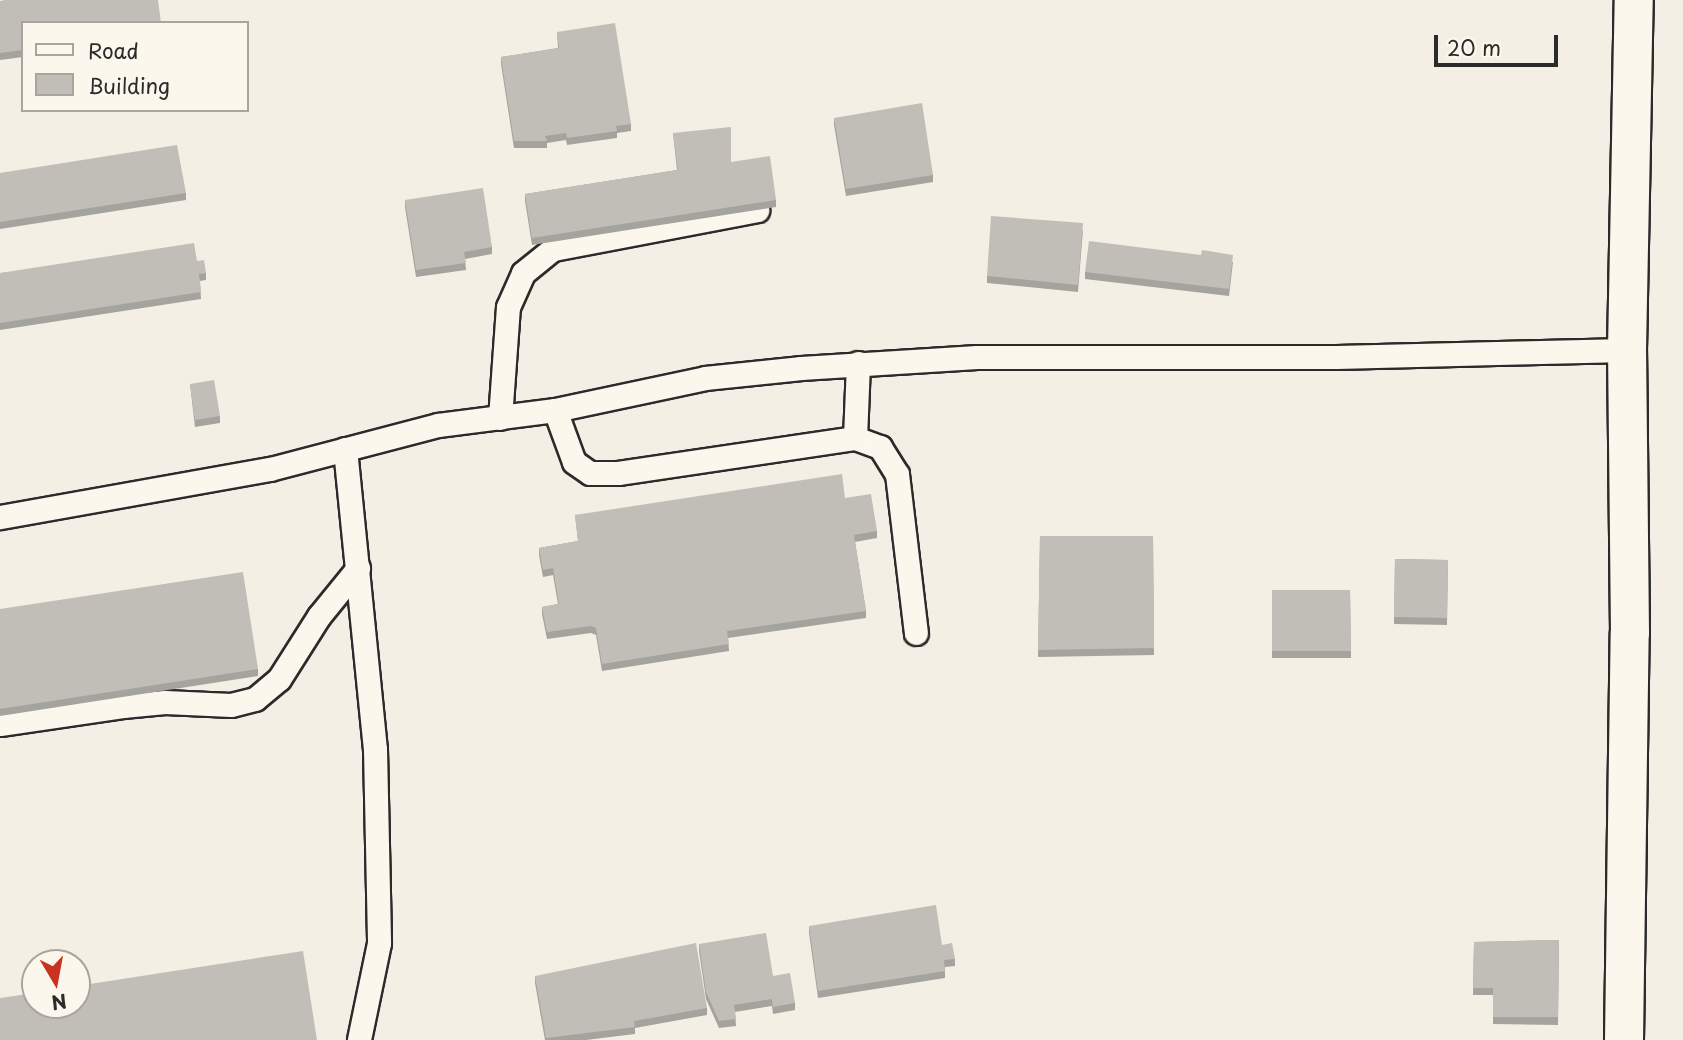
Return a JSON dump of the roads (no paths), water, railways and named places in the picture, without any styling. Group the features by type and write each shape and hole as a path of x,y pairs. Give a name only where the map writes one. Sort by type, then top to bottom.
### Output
{"street":[{"path":"1624,1040 1630,633 1627,350 1634,0"}],"lane":[{"path":"500,418 508,307 523,273 553,249 757,210"},
{"path":"0,517 257,471 438,425 555,410 705,378 858,363 977,357 1336,357 1627,350"},
{"path":"855,438 858,363"},
{"path":"555,410 574,462 590,473 618,473 855,438 880,447 897,474 916,633"},
{"path":"345,449 375,748 379,943 359,1040"},
{"path":"0,724 133,705 230,705 255,699 279,679 319,615 358,568"}]}
